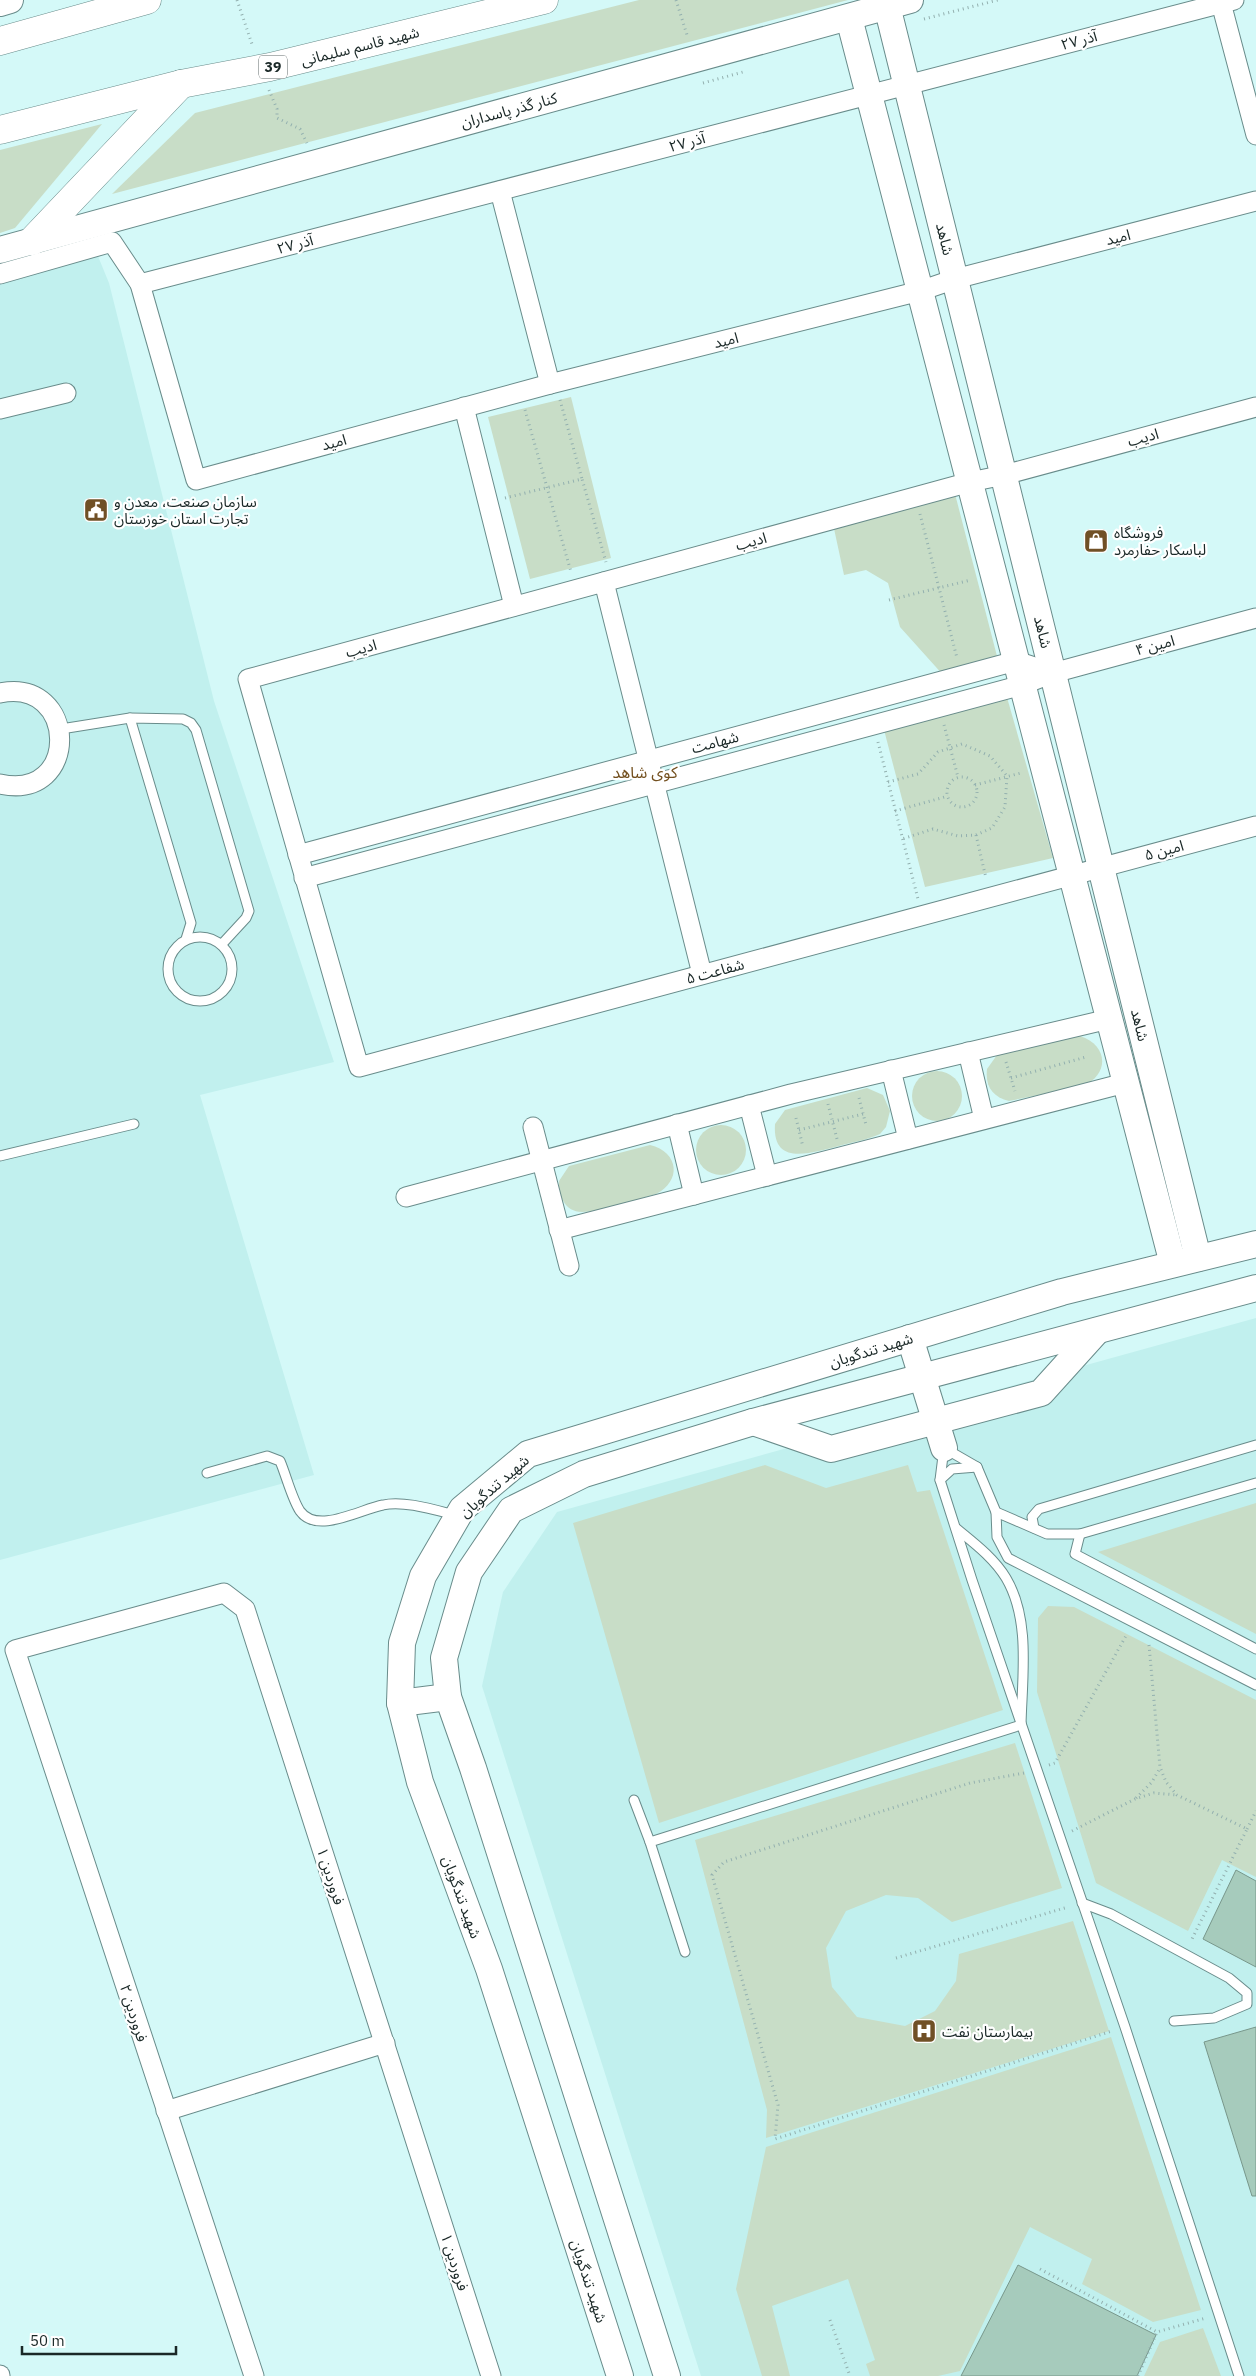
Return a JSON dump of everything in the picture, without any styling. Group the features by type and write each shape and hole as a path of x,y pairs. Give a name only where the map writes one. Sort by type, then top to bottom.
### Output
{"highway":[{"path":"0,41 147,0"},
{"name":"شهید قاسم سلیمانی","path":"0,130 182,84 260,69 544,0"},
{"path":"32,242 182,84"}],"main road":[{"path":"0,3 10,0"},
{"name":"شاهد","path":"899,3 908,85 1198,1258"},
{"name":"کنار گذر پاسداران","path":"0,250 899,3"},
{"name":"شاهد","path":"849,18 1173,1264"},
{"name":"شهید تندگویان","path":"620,2376 488,1969 420,1782 400,1703 402,1643 423,1576 462,1509 528,1454 1062,1292 1256,1244"},
{"name":"شهید تندگویان","path":"667,2376 476,1777 448,1697 444,1658 469,1572 511,1510 584,1474 753,1422 1256,1288"},
{"path":"753,1422 831,1449 934,1422 1041,1393 1097,1331"},
{"path":"910,1338 934,1422 944,1448"},
{"path":"571,1441 584,1474"},
{"path":"400,1703 448,1697"}],"street":[{"name":"آذر ۲۷","path":"140,284 1227,2"},
{"path":"1227,2 1256,135"},
{"path":"500,191 554,391"},
{"name":"امید","path":"140,284 196,480 521,392 554,391 920,291 955,279 1256,201"},
{"path":"0,274 112,242 140,284"},
{"path":"0,409 66,393"},
{"path":"464,407 514,606"},
{"name":"ادیب","path":"298,855 248,679 970,482 1004,475 1256,407"},
{"path":"607,581 648,760 702,974"},
{"name":"امین ۴","path":"1053,673 1256,618"},
{"path":"1019,673 1053,673"},
{"name":"شهامت","path":"298,855 962,675 1019,673"},
{"name":"شهامت","path":"304,878 873,725 1019,673"},
{"path":"0,691 23,692 48,705 61,729 59,756 43,778 17,788 0,784"},
{"name":"امین ۵","path":"1072,874 1256,826"},
{"path":"298,855 304,878"},
{"name":"شفاعت ۵","path":"304,878 359,1067 1072,874"},
{"path":"406,1197 824,1086 1109,1019"},
{"path":"968,1052 984,1119"},
{"path":"891,1070 908,1139"},
{"path":"559,1230 1125,1083"},
{"path":"749,1105 767,1176"},
{"path":"677,1124 694,1195"},
{"path":"533,1127 569,1266"},
{"name":"فروردین ۱","path":"15,1650 224,1593 245,1609 491,2376"},
{"name":"فروردین ۲","path":"15,1650 254,2376"},
{"path":"166,2110 385,2044"}],"lane":[{"path":"130,718 191,923 186,939"},
{"path":"61,729 130,718 183,719 191,723 196,730 249,910 246,918 222,944"},
{"path":"205,936 222,944 232,960 232,978 222,994 205,1002 186,999 172,987 167,969 172,951 186,939 205,936"},
{"path":"0,1156 134,1124"},
{"path":"1034,1528 1032,1517 1040,1509 1256,1445"},
{"path":"1239,2376 1125,2027 955,1528 940,1480 944,1448 977,1467 996,1512 997,1537 1008,1558 1256,1685"},
{"path":"207,1473 267,1456 280,1461 300,1512 312,1520 327,1522 385,1504 422,1507 458,1516"},
{"path":"940,1480 952,1469 977,1467"},
{"path":"996,1512 1047,1534 1080,1534 1256,1483"},
{"path":"955,1528 986,1553 1006,1578 1022,1620 1021,1725"},
{"path":"1080,1534 1075,1554 1256,1649"},
{"path":"650,1842 1021,1725"},
{"path":"634,1800 650,1842 684,1952"},
{"path":"1082,1902 1112,1914 1229,1978 1247,1993 1247,2004 1214,2018 1174,2020"}],"path":[{"path":"237,0 260,69 277,109 277,118 300,129 317,162"},
{"path":"554,391 582,479 607,581"},
{"path":"521,392 576,590"},
{"path":"488,503 582,479"},
{"path":"915,497 962,675"},
{"path":"889,600 994,574"},
{"path":"873,725 922,915"},
{"path":"888,782 918,774 938,752 962,744 990,756 1007,776 1005,807 992,828 976,835 958,836 933,829 902,839"},
{"path":"951,748 958,777"},
{"path":"975,785 1044,768"},
{"path":"962,776 974,781 978,792 973,803 961,808 950,802 946,791 951,780 958,777 962,776"},
{"path":"895,811 948,796"},
{"path":"976,835 990,896"},
{"path":"1001,1044 1021,1110"},
{"path":"1011,1078 1086,1057"},
{"path":"824,1086 842,1156"},
{"path":"859,1098 866,1125"},
{"path":"799,1130 863,1114"},
{"path":"796,1118 803,1150"},
{"path":"1125,2027 775,2139 778,2106 712,1875 724,1862 970,1783 1036,1770 1055,1763 1134,1622"},
{"path":"1148,1630 1160,1767 1166,1782 1178,1795 1247,1829"},
{"path":"1135,1799 1152,1782 1160,1767"},
{"path":"1060,1837 1135,1799 1154,1793 1178,1795"},
{"path":"1185,1954 1256,1811"},
{"path":"896,1958 1082,1902"},
{"path":"1040,2269 1157,2332 1219,2315"},
{"path":"830,2320 850,2376"},
{"path":"1138,2376 1157,2332"}],"shaded area":[{"path":"93,244 109,283 214,701 334,1062 200,1095 314,1475 0,1560 0,271"},
{"name":"بیمارستان نفت","path":"1256,1318 1256,2376 701,2376 482,1686 503,1592 557,1512"}],"green space":[{"path":"639,0 848,0 112,194 195,113"},
{"path":"102,124 15,228 0,233 0,150"},
{"path":"571,397 611,558 530,579 488,417"},
{"path":"954,490 998,660 944,676 900,627 888,583 866,570 844,575 833,524"},
{"path":"1006,694 1053,858 925,887 883,726"},
{"path":"1080,1036 1096,1046 1102,1060 1098,1074 1092,1081 1083,1086 1009,1101 994,1094 991,1090 987,1081 987,1069 997,1055"},
{"path":"932,1071 942,1071 955,1078 962,1091 962,1101 955,1114 942,1121 932,1121 923,1117 916,1110 912,1101 912,1091 916,1082 923,1075"},
{"path":"867,1088 883,1095 890,1111 886,1127 880,1134 860,1141 807,1153 796,1154 787,1152 780,1147 776,1138 775,1124 785,1110"},
{"path":"716,1125 726,1125 739,1132 746,1145 746,1155 739,1168 726,1175 716,1175 707,1171 700,1164 696,1155 696,1145 700,1136 707,1129"},
{"path":"650,1145 667,1154 674,1167 670,1182 656,1194 608,1208 582,1212 571,1209 564,1202 561,1197 559,1181 569,1166"},
{"path":"765,1465 826,1488 908,1465 917,1492 930,1490 1003,1710 659,1823 573,1523"},
{"path":"1256,1503 1256,1634 1098,1552"},
{"path":"1048,1606 1074,1607 1256,1700 1256,1877 1222,1860 1188,1931 1096,1883 1037,1692 1038,1618"},
{"path":"1015,1743 1062,1888 952,1922 918,1898 886,1895 846,1911 826,1948 832,1987 857,2017 905,2026 935,2011 956,1981 959,1954 1073,1921 1109,2031 766,2138 767,2110 695,1840"},
{"path":"1111,2037 1201,2310 1153,2322 1082,2284 1092,2259 1030,2227 960,2371 938,2376 870,2376 866,2364 875,2360 848,2279 772,2306 790,2376 762,2376 736,2289 766,2147"},
{"path":"1203,2328 1221,2376 1144,2376 1160,2342"}],"building":[{"path":"1236,1870 1256,1881 1256,1967 1203,1939"},
{"path":"1256,2027 1256,2196 1252,2196 1204,2042"},
{"path":"1018,2265 1156,2335 1137,2376 961,2376"}],"place":[{"name":"سازمان صنعت، معدن و تجارت استان خوزستان","path":"96,510"},
{"name":"فروشگاه لباسکار حفارمرد","path":"1096,541"},
{"name":"بیمارستان نفت","path":"924,2031"}],"district":[{"name":"کوی شاهد","path":"645,772"}]}
